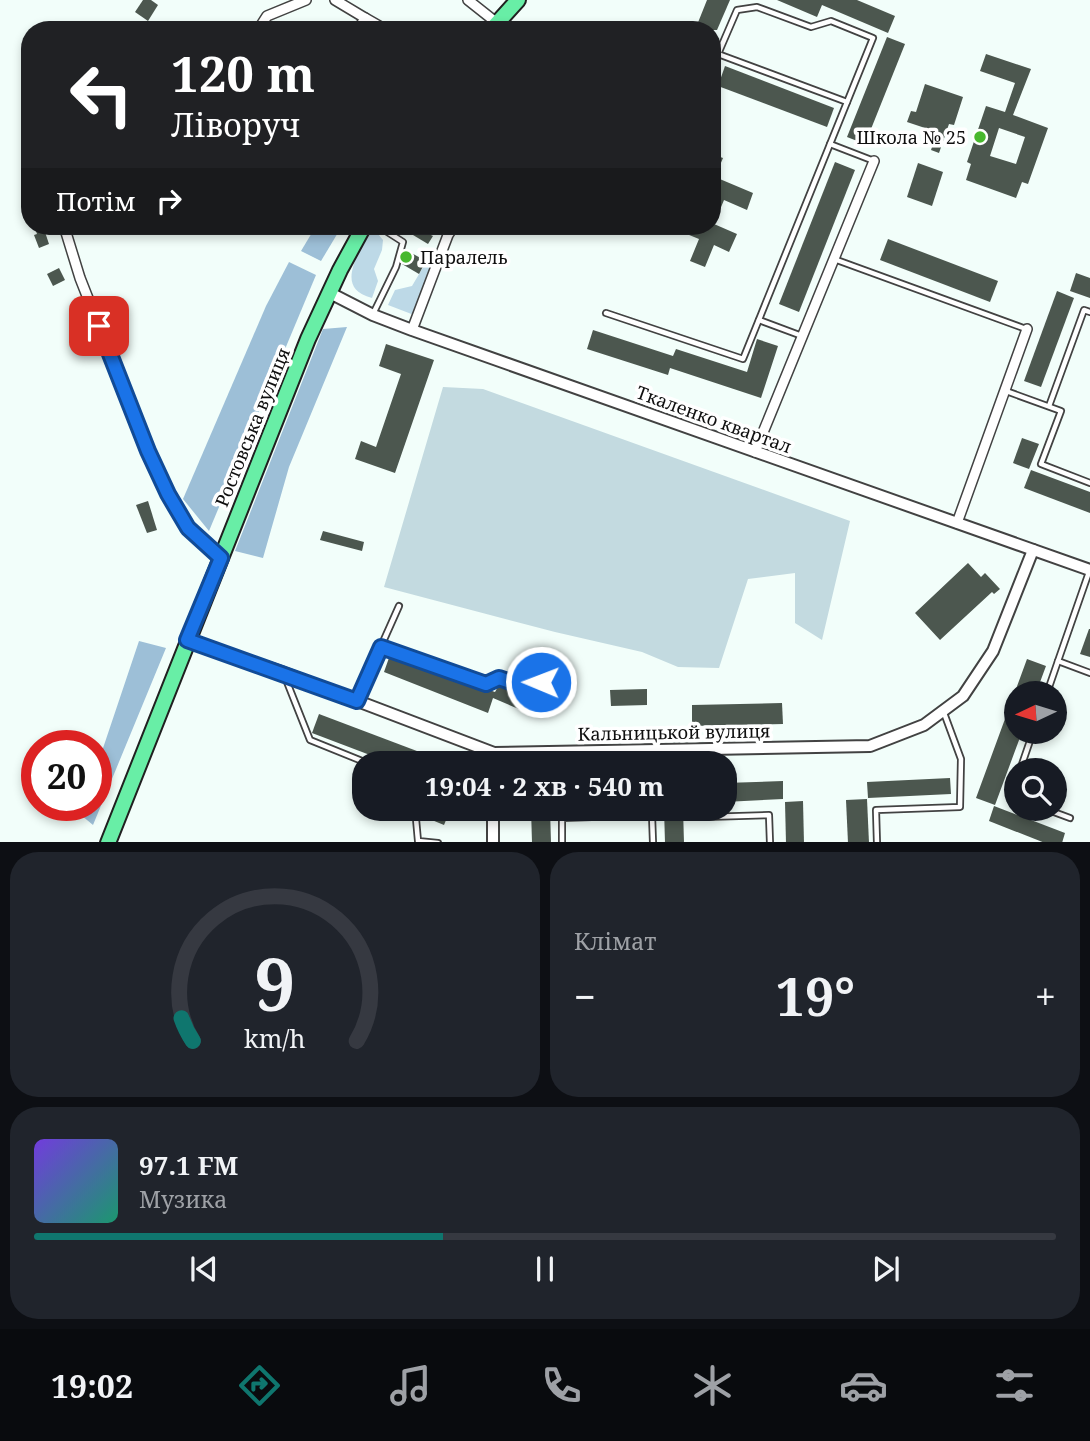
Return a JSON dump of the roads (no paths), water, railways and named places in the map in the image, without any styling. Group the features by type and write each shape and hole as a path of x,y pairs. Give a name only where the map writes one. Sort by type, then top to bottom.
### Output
{"highway":[{"path":"499,21 518,0"},
{"name":"Ростовська вулиця","path":"108,842 308,339 359,235"}],"street":[{"path":"264,21 267,16 306,0"},
{"path":"335,0 370,21"},
{"path":"468,0 489,21"},
{"path":"755,452 874,161"},
{"path":"67,235 80,278 148,451 188,528 221,558"},
{"path":"412,330 448,235"},
{"name":"Ткаленко квартал","path":"330,293 373,315 412,330 1090,570"},
{"path":"957,523 1027,329"},
{"name":"Кальницькой вулиця","path":"713,751 870,746 924,725 963,696 993,651 1033,550"},
{"name":"Кальницькой вулиця","path":"187,640 284,673 477,751"},
{"path":"493,821 493,842"}],"lane":[{"path":"606,313 743,359 873,38 831,21 811,27 757,6 737,10 721,47"},
{"path":"721,55 847,102"},
{"path":"830,144 874,161"},
{"path":"373,315 396,267 402,242 392,235"},
{"path":"834,258 1027,329"},
{"path":"1049,407 1084,310 1090,312"},
{"path":"758,320 802,336"},
{"path":"1005,391 1061,411 1041,464 1090,483"},
{"path":"1051,681 1090,570"},
{"path":"357,701 399,606"},
{"path":"381,647 486,684 499,678 530,689 541,682 566,690"},
{"path":"1058,661 1090,673"},
{"path":"284,673 310,740 352,757"},
{"path":"877,842 876,810 960,807 961,759 943,711"},
{"path":"562,842 562,818 652,815 653,842"},
{"path":"737,816 769,815 770,842"},
{"path":"416,821 418,841 438,842"}],"place":[{"name":"Школа № 25","path":"980,137"},
{"name":"Паралель","path":"406,257"}]}
